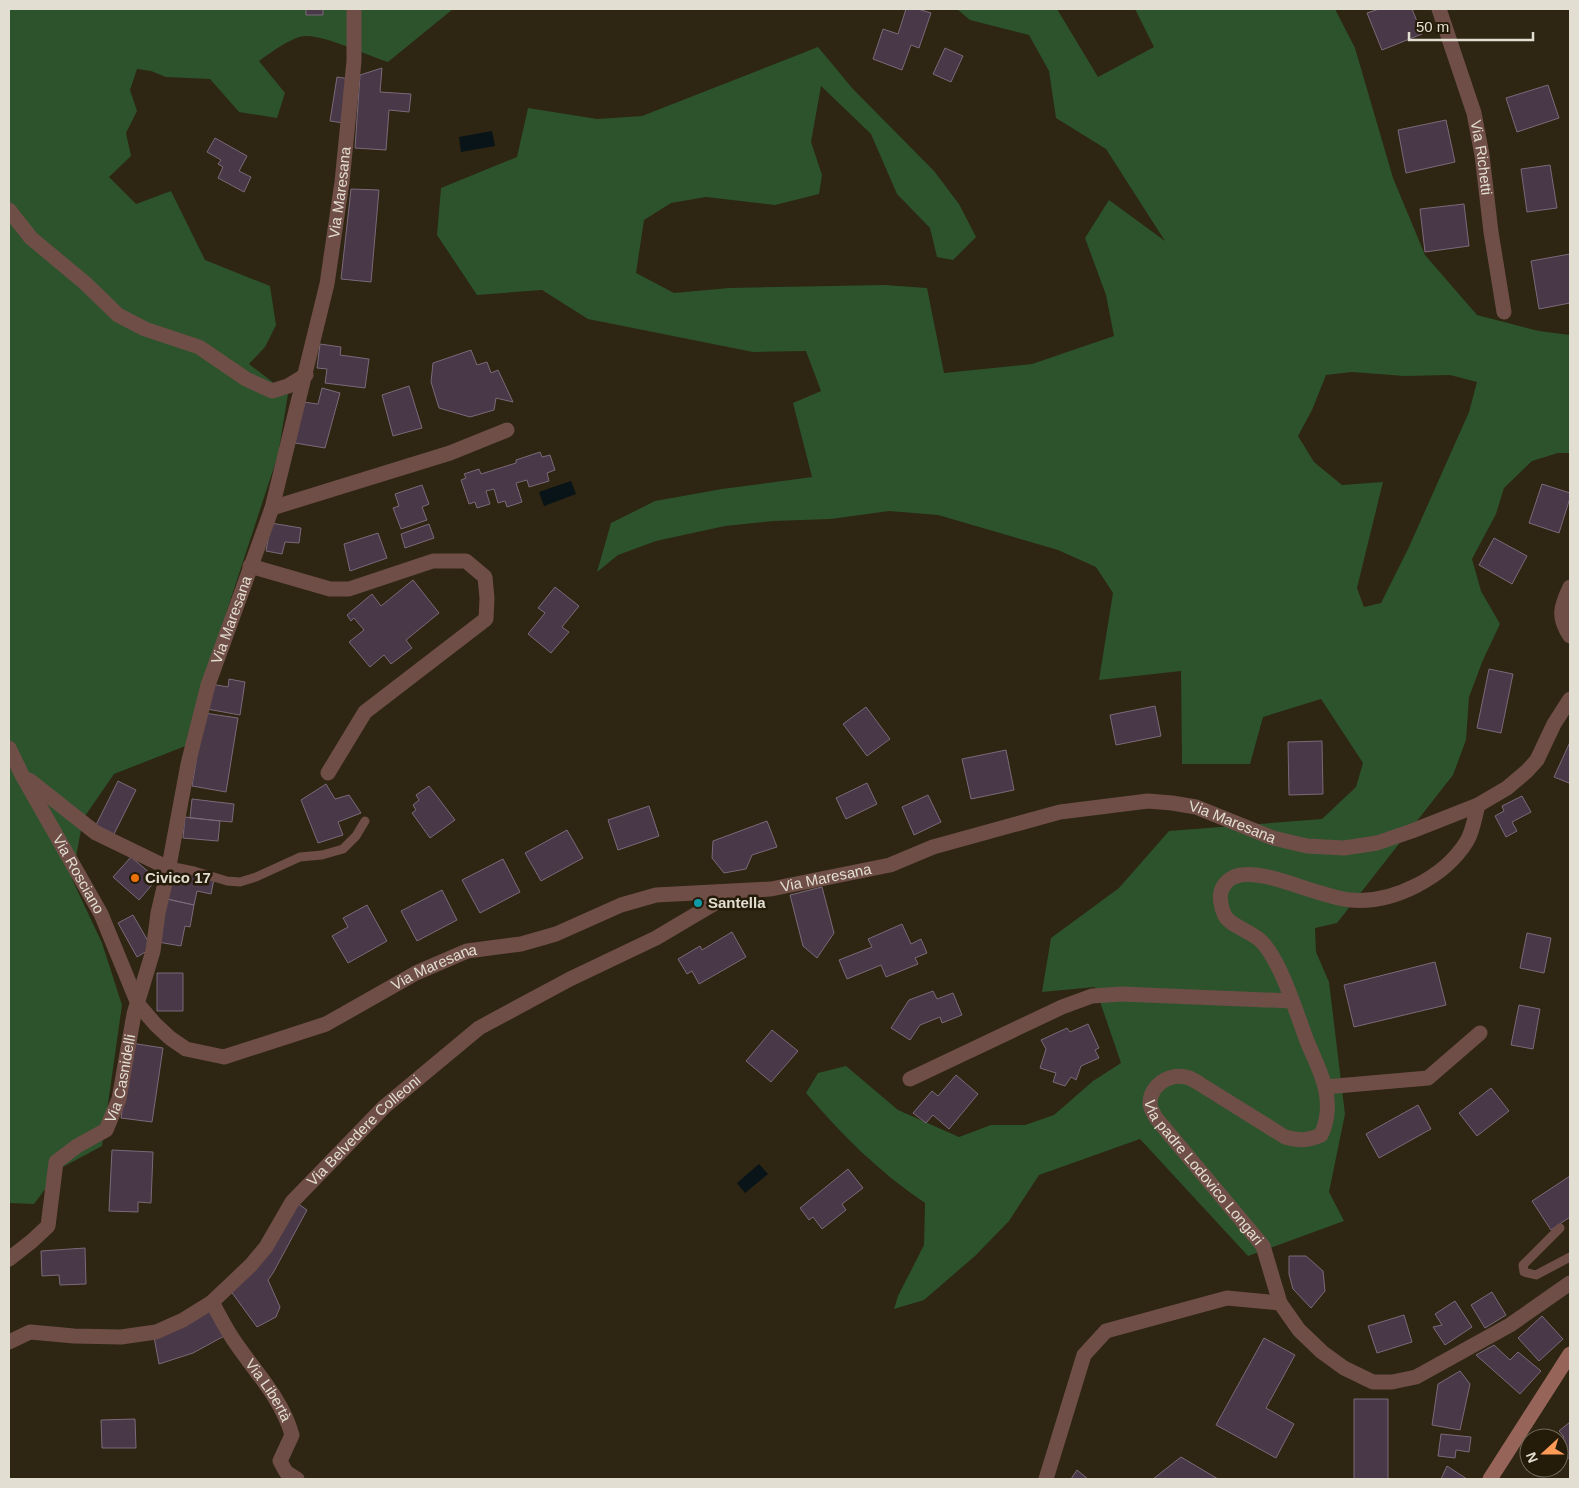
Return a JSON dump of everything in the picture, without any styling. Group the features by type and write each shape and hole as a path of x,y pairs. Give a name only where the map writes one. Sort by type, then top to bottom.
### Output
{"street":[{"name":"Via Maresana","path":"354,9 354,61 342,182 327,284 272,508 206,694 188,764 169,866 158,913 153,951 138,1004 160,1029 186,1049 224,1057 326,1024 416,973 467,951 521,944 556,934 621,905 656,895 771,889 890,865 934,847 1060,812 1148,801 1172,803 1196,807 1273,838 1307,846 1344,848 1377,843 1478,805 1507,788 1537,760 1554,724 1570,699"},
{"name":"Via Richetti","path":"1439,9 1474,113 1482,155 1491,232 1504,312"},
{"path":"9,210 31,238 85,282 118,315 145,329 199,347 246,380 272,391 288,386 306,375"},
{"path":"272,508 450,453 507,430"},
{"path":"250,566 330,589 349,589 433,561 466,561 485,577 487,598 486,620 365,712 328,773"},
{"path":"1570,586 1562,606 1562,618 1564,628 1570,636"},
{"name":"Via Rosciano","path":"9,748 22,775 101,914 138,1004"},
{"path":"22,775 96,833 160,864 169,866"},
{"name":"Via padre Lodovico Longari","path":"1478,805 1468,839 1458,854 1441,870 1420,884 1378,899 1351,900 1319,893 1267,877 1253,875 1241,875 1230,879 1222,888 1220,905 1226,918 1262,941 1277,965 1292,1001 1325,1087 1328,1108 1325,1126 1321,1135 1308,1140 1298,1141 1285,1137 1186,1077 1170,1077 1161,1082 1152,1091 1150,1106 1156,1118 1263,1246 1280,1303 1299,1330 1322,1352 1344,1368 1374,1382 1392,1382 1416,1377 1510,1325 1568,1286"},
{"name":"Via Belvedere Colleoni","path":"9,1342 30,1332 74,1336 121,1337 156,1332 183,1320 212,1302 251,1265 266,1247 292,1202 384,1106 449,1051 479,1028 570,979 656,938 733,892"},
{"path":"910,1079 1062,1007 1092,996 1122,994 1292,1001"},
{"name":"Via Casnidelli","path":"9,1259 48,1226 56,1162 77,1146 106,1130 119,1099 138,1004"},
{"path":"1325,1087 1428,1078 1480,1033"},
{"path":"1046,1479 1084,1354 1106,1331 1227,1298 1280,1303"},
{"name":"Via Libertà","path":"212,1302 231,1336 271,1390 287,1418 292,1435 280,1461 286,1472 297,1479"},
{"path":"1490,1479 1570,1354"}],"lane":[{"path":"169,866 227,881 240,882 256,877 300,857 322,855 343,849 356,836 364,821"},
{"path":"1560,1228 1523,1265 1524,1272 1536,1275 1570,1257"}],"green space":[{"path":"9,9 453,9 388,62 335,42 314,37 301,37 282,46 259,61 285,93 277,118 239,112 210,79 166,77 151,71 137,69 130,90 137,111 126,133 131,156 109,177 136,204 171,191 205,260 270,286 276,325 265,347 249,364 288,394 278,455 206,674 188,745 114,774 83,819 72,879 102,943 122,1005 102,1146 61,1168 34,1204 9,1203"},
{"path":"957,9 1057,9 1098,77 1154,47 1135,9 1335,9 1355,48 1393,178 1425,255 1477,315 1539,331 1570,335 1570,453 1558,453 1532,461 1504,488 1496,514 1472,559 1481,591 1500,624 1483,660 1469,697 1466,740 1453,775 1337,923 1315,928 1316,952 1329,982 1345,1114 1329,1192 1344,1221 1248,1256 1140,1139 1039,1175 1009,1221 975,1256 924,1300 894,1309 898,1296 924,1245 925,1203 877,1166 833,1123 806,1093 818,1073 846,1066 898,1110 959,1137 991,1125 1025,1125 1054,1115 1093,1081 1121,1063 1095,987 1042,992 1051,938 1119,888 1169,831 1322,819 1356,787 1363,763 1321,699 1263,717 1250,764 1182,764 1181,671 1099,680 1113,593 1096,567 1058,550 938,515 889,511 831,519 773,521 725,526 656,541 618,555 597,572 611,523 655,501 722,489 812,477 793,403 821,391 806,351 753,352 588,319 542,290 477,295 437,235 441,188 517,157 528,108 597,119 642,116 818,47 853,89 934,171 959,204 976,237 953,260 937,257 930,228 897,194 871,134 821,86 811,142 822,175 819,194 775,205 706,197 671,203 644,220 636,273 674,293 729,288 884,285 927,288 944,373 1032,364 1114,336 1106,295 1085,238 1109,200 1165,241 1106,149 1056,118 1049,71 1029,35 970,20","holes":["1352,372 1404,376 1450,375 1477,382 1469,412 1409,547 1381,603 1364,607 1357,588 1383,482 1342,485 1314,462 1298,436 1312,410 1326,375"]}],"shaded area":[{"path":"492,131 495,146 461,152 459,137"},
{"path":"571,481 576,494 544,506 539,492"},
{"path":"759,1164 768,1174 745,1193 737,1183"}],"building":[{"path":"306,9 323,9 323,15 306,15"},
{"path":"906,9 918,9 931,13 919,48 911,45 902,70 873,59 883,29 898,34"},
{"path":"1379,9 1412,9 1422,34 1382,50 1367,13"},
{"path":"945,48 963,56 951,82 933,74"},
{"path":"382,68 380,92 411,94 409,112 389,110 386,150 355,148 360,75"},
{"path":"337,77 350,79 343,123 330,121"},
{"path":"1548,85 1559,118 1517,132 1506,98"},
{"path":"1446,120 1455,162 1406,173 1398,130"},
{"path":"215,138 247,156 239,171 251,177 244,192 218,178 223,167 218,164 221,160 207,152"},
{"path":"1550,165 1557,208 1527,212 1521,169"},
{"path":"351,189 379,190 371,282 341,279"},
{"path":"1464,204 1469,246 1425,252 1420,209"},
{"path":"1570,254 1570,303 1539,309 1531,261"},
{"path":"320,344 341,347 340,355 369,359 365,388 325,383 327,369 317,368"},
{"path":"471,350 477,365 487,362 491,373 498,370 513,402 496,398 494,410 470,417 439,408 431,382 433,363"},
{"path":"409,386 422,428 393,436 382,395"},
{"path":"322,388 340,393 325,448 295,443 303,402 318,404"},
{"path":"540,452 542,457 550,455 555,470 547,473 549,481 529,487 527,480 516,483 522,502 507,507 505,501 498,503 494,489 486,491 490,504 477,508 475,502 469,504 461,480 466,478 464,474 479,469 481,474 516,463 516,460"},
{"path":"1542,484 1570,493 1559,533 1529,523"},
{"path":"422,485 429,504 422,507 427,520 401,529 393,508 399,506 395,494"},
{"path":"271,523 301,528 299,543 285,542 282,554 266,551"},
{"path":"429,524 434,538 405,548 401,534"},
{"path":"378,533 387,558 350,571 344,544"},
{"path":"1494,538 1527,556 1512,584 1479,565"},
{"path":"413,580 439,613 406,640 412,648 391,664 384,655 370,667 349,642 364,630 354,618 351,621 347,615 372,594 381,606"},
{"path":"555,587 579,606 562,627 569,632 551,653 528,634 545,613 538,608"},
{"path":"1489,669 1513,674 1501,733 1477,728"},
{"path":"229,679 245,682 240,715 207,709 211,684 228,687"},
{"path":"1155,706 1161,736 1116,745 1110,715"},
{"path":"866,707 890,739 867,756 843,724"},
{"path":"204,713 238,718 226,792 192,786"},
{"path":"1322,741 1323,794 1289,795 1288,742"},
{"path":"1570,742 1570,781 1569,783 1554,777"},
{"path":"1006,750 1014,790 971,799 962,759"},
{"path":"118,781 136,790 114,834 96,825"},
{"path":"867,783 877,804 846,819 836,798"},
{"path":"326,784 335,799 349,795 361,813 338,822 343,835 318,843 301,800"},
{"path":"429,786 455,820 430,838 412,813 416,810 413,805 419,800 416,795"},
{"path":"928,795 941,822 914,835 902,807"},
{"path":"1522,796 1531,812 1512,822 1517,831 1506,837 1495,816 1504,811 1502,806"},
{"path":"192,799 234,804 232,822 190,818"},
{"path":"649,806 659,836 618,850 608,820"},
{"path":"185,817 220,821 218,841 183,838"},
{"path":"767,821 777,847 752,855 746,869 724,873 712,858 713,841"},
{"path":"567,830 583,858 541,881 525,853"},
{"name":"Civico 17","path":"131,857 157,879 139,900 113,877"},
{"path":"503,859 520,892 480,913 462,880"},
{"path":"173,870 214,879 211,894 197,891 194,905 167,899"},
{"path":"822,887 834,933 817,958 803,946 790,895"},
{"path":"442,890 457,920 417,941 401,911"},
{"path":"167,899 194,905 190,927 185,926 181,946 158,942"},
{"path":"367,905 387,941 348,963 332,936 348,927 343,918"},
{"path":"133,915 152,948 137,957 118,923"},
{"path":"902,924 911,944 921,939 927,953 915,958 918,964 886,977 881,965 847,979 839,960 872,947 868,939"},
{"path":"732,932 746,957 699,984 692,971 687,974 678,959 700,946 702,950"},
{"path":"1527,933 1551,938 1544,973 1520,968"},
{"path":"1435,962 1446,1005 1354,1027 1344,985"},
{"path":"157,973 183,973 183,1011 157,1011"},
{"path":"933,991 937,999 953,993 962,1015 942,1023 940,1017 920,1025 910,1040 891,1028 909,1000"},
{"path":"1519,1005 1540,1009 1533,1049 1511,1045"},
{"path":"1088,1024 1099,1048 1095,1050 1099,1058 1081,1066 1076,1080 1071,1077 1065,1086 1053,1082 1056,1073 1040,1068 1046,1049 1041,1040 1067,1028 1070,1032"},
{"path":"772,1030 798,1051 771,1082 746,1061"},
{"path":"131,1043 163,1048 152,1122 121,1118"},
{"path":"956,1075 978,1094 949,1129 933,1115 926,1123 913,1113 932,1091 938,1096"},
{"path":"1491,1088 1509,1111 1477,1136 1459,1113"},
{"path":"1418,1105 1431,1129 1379,1158 1366,1134"},
{"path":"112,1150 153,1152 151,1203 138,1202 138,1212 109,1211"},
{"path":"848,1169 863,1188 842,1204 846,1210 822,1229 813,1217 809,1220 800,1208"},
{"path":"1570,1176 1570,1217 1551,1230 1532,1201"},
{"path":"297,1203 307,1210 268,1280 280,1307 276,1317 257,1327 230,1290"},
{"path":"85,1248 86,1284 60,1285 59,1275 42,1276 41,1251"},
{"path":"1289,1256 1306,1256 1323,1271 1325,1291 1311,1308 1293,1289 1289,1274"},
{"path":"1492,1292 1506,1315 1485,1328 1471,1305"},
{"path":"1455,1301 1472,1327 1445,1345 1433,1327 1442,1325 1435,1314"},
{"path":"210,1307 226,1335 193,1353 159,1364 154,1337"},
{"path":"1404,1315 1412,1342 1377,1353 1368,1326"},
{"path":"1542,1316 1563,1339 1539,1361 1518,1338"},
{"path":"1264,1338 1295,1355 1266,1408 1294,1424 1276,1458 1216,1425"},
{"path":"1494,1345 1510,1360 1518,1352 1541,1371 1520,1394 1476,1355"},
{"path":"1460,1371 1470,1384 1460,1430 1432,1425 1438,1384"},
{"path":"1354,1399 1388,1399 1388,1479 1354,1479"},
{"path":"135,1419 136,1448 102,1448 101,1420"},
{"path":"1570,1422 1569,1458 1569,1428 1563,1428"},
{"path":"1441,1434 1471,1437 1469,1452 1456,1450 1455,1458 1438,1456"},
{"path":"1181,1457 1218,1479 1153,1479"},
{"path":"1447,1466 1467,1479 1441,1479"},
{"path":"1077,1470 1088,1479 1071,1479"}],"place":[{"name":"Civico 17","path":"135,878"},
{"name":"Santella","path":"698,903"}]}
